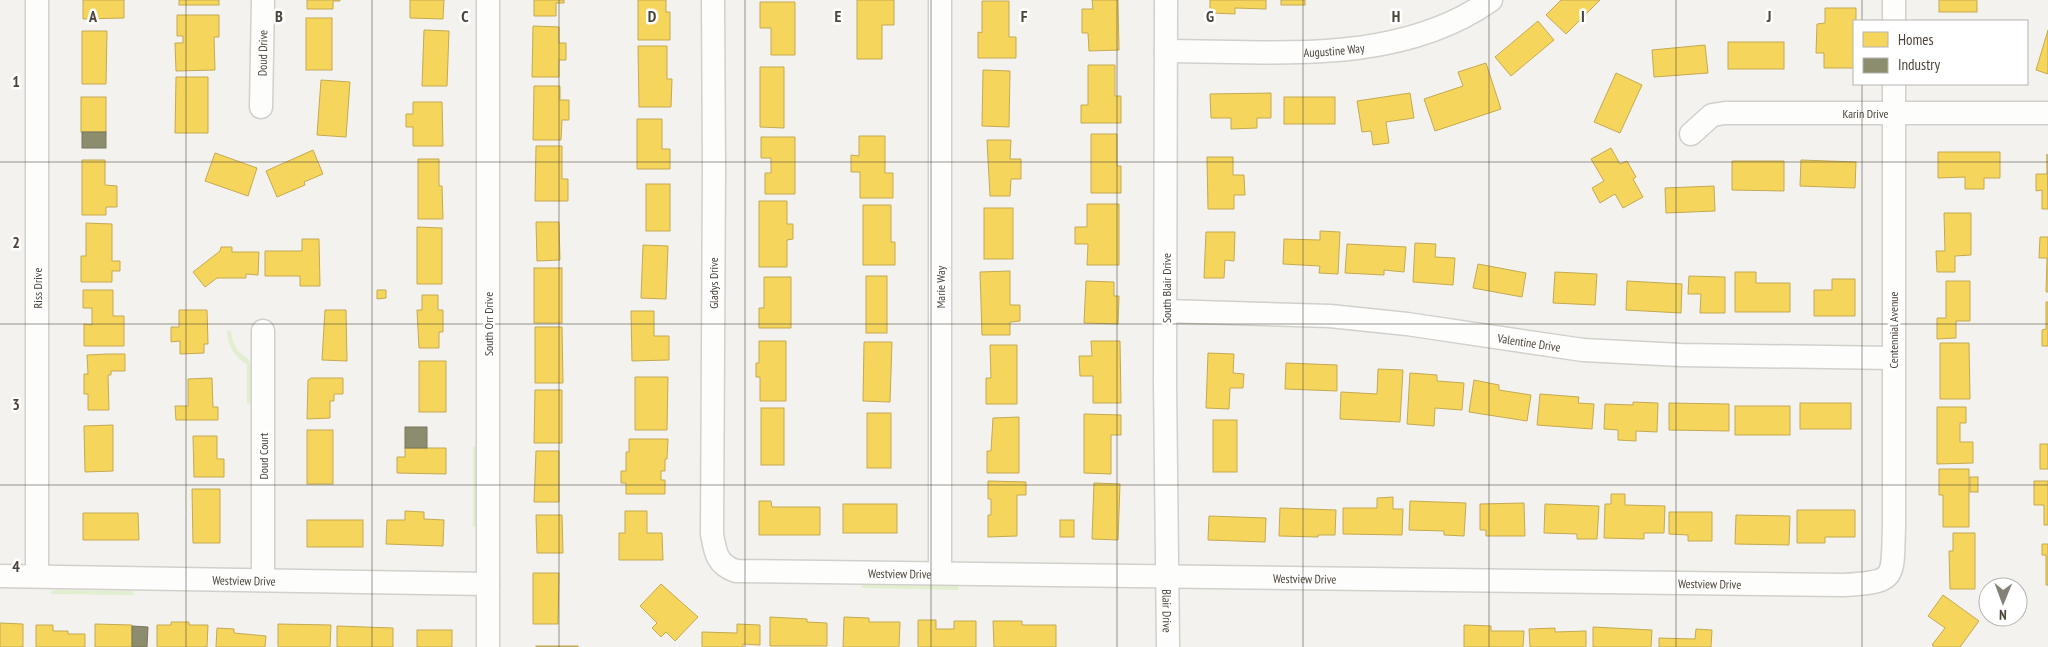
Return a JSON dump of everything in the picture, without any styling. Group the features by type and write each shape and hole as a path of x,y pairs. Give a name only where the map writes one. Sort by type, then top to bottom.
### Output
{"street":[{"name":"Riss Drive","path":"37,0 38,576"},
{"name":"Doud Drive","path":"261,107 262,0"},
{"name":"South Orr Drive","path":"488,0 488,647"},
{"name":"Gladys Drive","path":"712,0 714,179 712,534 714,549 722,563"},
{"name":"Marie Way","path":"940,0 940,573"},
{"name":"South Blair Drive","path":"1166,0 1166,576"},
{"name":"Augustine Way","path":"1166,51 1348,50 1387,44 1432,30 1491,0"},
{"path":"1894,0 1894,20"},
{"name":"Centennial Avenue","path":"1888,576 1892,568 1894,527 1894,85"},
{"name":"Karin Drive","path":"1691,134 1712,115 1725,112 2048,113"},
{"name":"Valentine Drive","path":"1166,311 1340,317 1407,324 1583,350 1681,355 1893,358"},
{"name":"Doud Court","path":"263,331 263,580"},
{"name":"Westview Drive","path":"722,563 727,568 736,571 1843,585 1882,581 1888,576"},
{"name":"Westview Drive","path":"0,576 488,584"},
{"name":"Blair Drive","path":"1166,576 1168,647"}],"green space":[{"path":"227,330 231,332 237,350 248,359 251,365 251,403 247,404 247,364 238,358 232,350 228,341"},
{"path":"473,446 477,447 477,526 473,527"},
{"path":"862,585 958,586 959,590 861,588"},
{"path":"52,590 133,591 134,595 51,594"}],"building: Homes":[{"path":"83,0 124,0 124,18 83,19"},
{"path":"179,0 219,0 219,5 179,5"},
{"path":"307,0 340,1 333,1 333,9 307,9"},
{"path":"410,0 444,0 443,19 410,18"},
{"path":"534,0 564,0 564,3 556,3 556,16 534,16"},
{"path":"638,0 666,0 666,12 670,12 670,40 638,40"},
{"path":"857,0 894,0 894,25 882,25 882,59 857,59"},
{"path":"1092,0 1118,0 1119,50 1089,51 1088,33 1082,33 1082,9 1093,9"},
{"path":"1210,0 1266,0 1266,9 1235,8 1235,14 1210,13"},
{"path":"1281,0 1305,0 1305,5 1281,5"},
{"path":"1561,0 1600,0 1566,34 1546,15"},
{"path":"1939,0 1977,0 1977,12 1939,12"},
{"path":"982,1 1009,1 1009,37 1016,37 1016,58 978,58 978,32 982,33"},
{"path":"760,2 795,2 795,55 771,55 771,28 760,28"},
{"path":"1825,8 1856,8 1856,20 1853,20 1853,68 1824,68 1824,53 1816,53 1817,24 1825,23"},
{"path":"177,15 219,15 219,37 214,37 215,70 176,71 175,43 183,43 183,36 177,36"},
{"path":"306,18 332,18 332,70 306,70"},
{"path":"1538,21 1554,40 1511,76 1495,57"},
{"path":"533,26 559,27 559,43 566,43 566,60 559,60 559,77 532,77"},
{"path":"424,30 449,31 447,86 422,86"},
{"path":"2048,30 2048,74 2036,70"},
{"path":"82,31 107,31 106,84 82,84"},
{"path":"1728,42 1784,42 1784,69 1728,69"},
{"path":"1705,45 1708,73 1654,77 1652,50"},
{"path":"638,46 667,46 667,79 672,79 671,107 639,107"},
{"path":"1486,63 1501,109 1435,131 1424,99 1463,86 1458,72"},
{"path":"1088,65 1115,65 1115,96 1121,96 1121,123 1081,123 1081,105 1088,105"},
{"path":"760,67 784,67 784,128 760,127"},
{"path":"983,70 1010,71 1009,127 982,126"},
{"path":"1616,73 1642,85 1620,133 1594,122"},
{"path":"176,77 208,77 208,133 175,133"},
{"path":"321,80 350,82 346,137 317,135"},
{"path":"534,86 560,86 560,100 569,100 569,120 562,120 561,140 533,140"},
{"path":"1271,93 1271,118 1257,118 1257,128 1231,129 1231,118 1211,118 1210,94"},
{"path":"1410,93 1414,118 1386,122 1389,143 1373,145 1371,131 1362,132 1357,101"},
{"path":"81,97 106,97 106,132 81,132"},
{"path":"1284,97 1335,97 1335,124 1284,124"},
{"path":"413,102 442,102 443,146 413,146 413,127 406,127 406,114 413,114"},
{"path":"637,119 662,119 662,149 670,149 670,169 637,169"},
{"path":"1091,134 1117,134 1117,166 1121,166 1121,193 1091,193"},
{"path":"859,136 885,136 885,173 893,173 893,198 860,198 860,172 851,172 851,155 859,156"},
{"path":"761,137 795,137 795,194 765,194 765,173 771,173 771,158 761,158"},
{"path":"987,140 1011,140 1010,159 1021,159 1021,179 1011,179 1010,196 990,196"},
{"path":"536,146 562,146 562,179 568,179 568,201 535,201"},
{"path":"1611,148 1620,164 1627,161 1636,177 1633,179 1643,197 1623,208 1615,194 1600,203 1592,188 1604,181 1591,159"},
{"path":"313,150 323,174 304,182 305,185 277,197 266,171"},
{"path":"1938,152 2000,152 2000,178 1984,178 1984,189 1965,189 1965,177 1938,178"},
{"path":"215,153 257,168 248,196 205,181"},
{"path":"2047,154 2048,209 2042,209 2042,190 2036,191 2036,174 2047,174"},
{"path":"1207,157 1233,157 1233,175 1244,175 1245,195 1234,195 1234,209 1208,209"},
{"path":"418,159 439,159 439,186 442,186 443,219 418,219"},
{"path":"82,160 105,160 105,185 117,186 117,207 106,207 106,215 82,215"},
{"path":"1801,160 1856,162 1855,188 1800,186"},
{"path":"1732,161 1784,161 1784,191 1732,190"},
{"path":"646,184 670,184 670,231 646,231"},
{"path":"1714,186 1715,211 1666,213 1665,188"},
{"path":"759,201 787,201 787,224 793,224 793,239 787,240 787,267 759,267"},
{"path":"1087,204 1119,204 1119,265 1087,265 1088,244 1075,244 1075,227 1087,227"},
{"path":"863,205 891,205 891,242 895,242 895,265 863,265"},
{"path":"984,208 1013,208 1013,259 984,259"},
{"path":"1944,213 1971,213 1971,255 1955,256 1955,272 1937,272 1936,251 1945,251"},
{"path":"536,222 559,222 560,260 537,261"},
{"path":"86,223 112,224 112,261 120,261 120,271 112,271 112,282 81,282 81,256 86,256"},
{"path":"417,227 442,228 442,284 417,284"},
{"path":"1320,231 1340,232 1338,274 1319,273 1320,266 1283,264 1284,239 1320,240"},
{"path":"1206,232 1235,232 1234,261 1225,260 1224,278 1204,278"},
{"path":"2040,237 2048,237 2048,292 2046,292 2047,258 2039,258"},
{"path":"302,239 319,239 320,286 300,286 300,276 265,276 265,251 302,251"},
{"path":"1415,243 1436,244 1435,257 1455,258 1453,285 1413,282"},
{"path":"1347,244 1406,247 1404,272 1384,270 1384,275 1345,273"},
{"path":"643,245 668,246 666,299 641,298"},
{"path":"221,247 232,247 232,252 259,252 258,275 246,274 246,278 217,278 205,287 193,272 220,251"},
{"path":"1478,264 1526,273 1522,297 1473,288"},
{"path":"534,268 562,268 562,323 534,323"},
{"path":"1010,271 1010,305 1020,305 1020,321 1010,322 1010,335 982,335 980,272"},
{"path":"1555,272 1597,274 1595,305 1553,303"},
{"path":"1735,272 1756,272 1756,283 1790,283 1790,312 1735,312"},
{"path":"866,276 887,276 887,333 866,333"},
{"path":"1689,276 1725,277 1725,313 1700,313 1701,294 1688,294"},
{"path":"764,277 791,277 791,328 759,328 759,308 764,308"},
{"path":"1832,279 1855,279 1855,316 1814,316 1814,290 1832,290"},
{"path":"1086,281 1114,282 1114,296 1119,296 1118,324 1084,323"},
{"path":"1627,281 1682,284 1681,313 1626,310"},
{"path":"1946,281 1970,281 1970,321 1956,321 1956,338 1937,339 1937,318 1946,318"},
{"path":"83,290 113,290 113,316 124,316 124,346 84,346 84,324 92,325 92,308 83,308"},
{"path":"377,290 386,290 386,298 377,299"},
{"path":"422,295 438,295 438,310 443,310 443,332 439,332 439,348 419,348 417,310 422,310"},
{"path":"2046,302 2048,302 2048,346 2042,346 2042,330 2046,329"},
{"path":"179,310 207,310 208,344 204,344 204,353 180,354 180,341 171,342 171,327 179,327"},
{"path":"325,310 346,310 347,361 322,360"},
{"path":"631,311 654,311 654,336 669,336 669,360 632,361"},
{"path":"535,327 562,327 563,383 535,383"},
{"path":"759,341 786,341 786,401 760,401 760,377 756,377 756,363 759,363"},
{"path":"1091,341 1120,341 1121,403 1093,403 1093,376 1080,376 1079,356 1092,356"},
{"path":"864,342 892,342 890,402 863,401"},
{"path":"1940,343 1969,343 1970,399 1940,399"},
{"path":"990,345 1017,345 1017,404 986,404 986,378 991,378"},
{"path":"1208,353 1234,354 1233,373 1244,374 1243,388 1230,388 1229,409 1206,408"},
{"path":"125,354 125,371 111,371 111,375 108,375 109,410 88,410 88,394 84,394 84,374 88,374 87,355"},
{"path":"419,361 446,361 446,412 419,412"},
{"path":"1286,363 1337,365 1337,391 1285,389"},
{"path":"1378,369 1403,370 1400,422 1340,419 1341,392 1377,394"},
{"path":"1410,373 1437,375 1437,381 1464,383 1462,410 1435,408 1434,426 1407,424"},
{"path":"635,377 668,377 667,430 635,430"},
{"path":"212,378 213,407 218,407 218,420 176,420 175,406 188,406 188,379"},
{"path":"311,378 343,378 343,394 334,394 334,401 330,401 330,418 307,419 308,380"},
{"path":"1474,380 1499,385 1499,390 1531,395 1527,421 1469,412"},
{"path":"535,390 562,390 562,443 534,443"},
{"path":"1540,394 1579,397 1578,403 1594,404 1592,429 1537,425"},
{"path":"1633,402 1658,403 1657,432 1636,431 1636,441 1618,440 1618,430 1604,429 1605,404 1633,405"},
{"path":"1669,403 1729,404 1729,431 1669,430"},
{"path":"1800,403 1851,403 1851,429 1800,429"},
{"path":"1735,406 1790,406 1790,435 1735,435"},
{"path":"1937,407 1966,407 1966,423 1960,423 1960,442 1973,442 1973,463 1937,464"},
{"path":"761,408 784,408 784,465 761,465"},
{"path":"867,413 891,413 891,468 867,468"},
{"path":"1084,414 1121,415 1121,435 1111,435 1111,474 1084,473"},
{"path":"1019,417 1019,473 987,473 987,451 991,451 993,418"},
{"path":"1213,420 1237,420 1237,472 1213,472"},
{"path":"113,425 113,471 85,472 84,426"},
{"path":"307,430 333,430 333,484 307,484"},
{"path":"193,436 217,436 217,459 224,459 224,477 194,477"},
{"path":"629,439 668,439 665,471 661,471 661,480 665,480 665,494 626,494 626,483 621,483 621,471 626,471 626,452 629,452"},
{"path":"2040,444 2048,444 2048,469 2040,469"},
{"path":"405,448 446,448 446,474 397,473 397,457 405,457"},
{"path":"536,451 559,451 559,502 534,502"},
{"path":"1939,469 1969,469 1969,527 1943,527 1943,495 1939,495"},
{"path":"1970,477 1978,477 1978,492 1970,492"},
{"path":"988,481 1026,482 1026,495 1017,495 1017,536 988,537 988,515 991,515 991,499 988,499"},
{"path":"2034,481 2048,481 2048,525 2044,525 2044,505 2034,505"},
{"path":"1094,483 1120,484 1118,540 1092,539"},
{"path":"192,489 220,489 220,543 193,543"},
{"path":"1611,494 1625,494 1625,505 1665,506 1664,533 1644,533 1644,539 1604,538 1605,504 1611,504"},
{"path":"1393,497 1393,509 1403,509 1402,535 1343,534 1343,508 1377,508 1377,498"},
{"path":"759,501 771,501 772,507 820,507 820,535 759,535"},
{"path":"1410,501 1466,503 1464,536 1444,535 1444,531 1409,530"},
{"path":"1524,503 1525,536 1486,536 1486,530 1480,530 1480,504"},
{"path":"843,504 897,504 897,533 843,533"},
{"path":"1545,504 1599,506 1597,539 1577,539 1577,534 1544,533"},
{"path":"1280,508 1336,510 1335,535 1318,535 1318,537 1279,536"},
{"path":"1797,510 1855,510 1855,537 1825,537 1825,543 1797,543"},
{"path":"405,511 424,512 424,519 444,520 443,546 386,544 387,520 405,520"},
{"path":"625,511 647,511 647,533 662,533 663,560 619,560 619,533 625,533"},
{"path":"1669,512 1712,512 1712,541 1688,541 1688,535 1669,534"},
{"path":"83,513 138,513 139,540 83,540"},
{"path":"536,515 562,515 563,553 537,553"},
{"path":"1736,515 1790,516 1789,545 1735,544"},
{"path":"1209,516 1266,518 1265,542 1208,540"},
{"path":"307,520 363,520 363,547 307,547"},
{"path":"1060,520 1074,520 1074,537 1060,537"},
{"path":"1953,533 1975,533 1975,589 1950,589 1949,551 1953,551"},
{"path":"2042,544 2048,544 2048,585 2046,585 2046,555 2042,555"},
{"path":"533,573 559,573 558,624 533,624"},
{"path":"661,584 698,617 675,641 666,632 661,637 652,628 657,623 640,606"},
{"path":"1943,595 1978,620 1978,622 1960,647 1935,647 1932,645 1945,628 1928,616"},
{"path":"770,617 807,619 807,622 827,623 827,646 770,646"},
{"path":"844,617 869,618 869,622 900,622 899,647 843,647"},
{"path":"918,620 936,620 936,629 954,629 954,621 976,621 976,647 918,647"},
{"path":"993,621 1022,621 1022,625 1056,625 1056,647 994,647"},
{"path":"171,622 189,622 189,625 208,625 207,647 157,647 157,625 171,625"},
{"path":"0,623 23,624 23,647 0,647"},
{"path":"95,624 132,625 132,647 95,647"},
{"path":"278,624 331,625 330,647 278,647"},
{"path":"737,624 760,625 760,645 743,644 743,647 702,647 702,632 737,633"},
{"path":"36,625 53,625 53,631 68,631 68,634 85,634 85,647 36,647"},
{"path":"1464,625 1491,626 1491,631 1524,631 1523,647 1464,647"},
{"path":"337,626 393,628 393,647 337,647"},
{"path":"1593,627 1652,630 1651,647 1593,647"},
{"path":"217,628 234,629 234,633 266,636 265,647 216,647"},
{"path":"1555,628 1555,632 1586,631 1586,647 1530,647 1529,629"},
{"path":"1696,629 1712,630 1711,647 1659,647 1659,638 1695,639"},
{"path":"417,630 452,630 452,647 417,647"},
{"path":"578,646 578,647 536,647"}],"building: Industry":[{"path":"82,132 106,132 106,148 82,148"},
{"path":"405,427 427,427 427,448 405,448"},
{"path":"132,626 148,627 147,647 132,647"}]}
